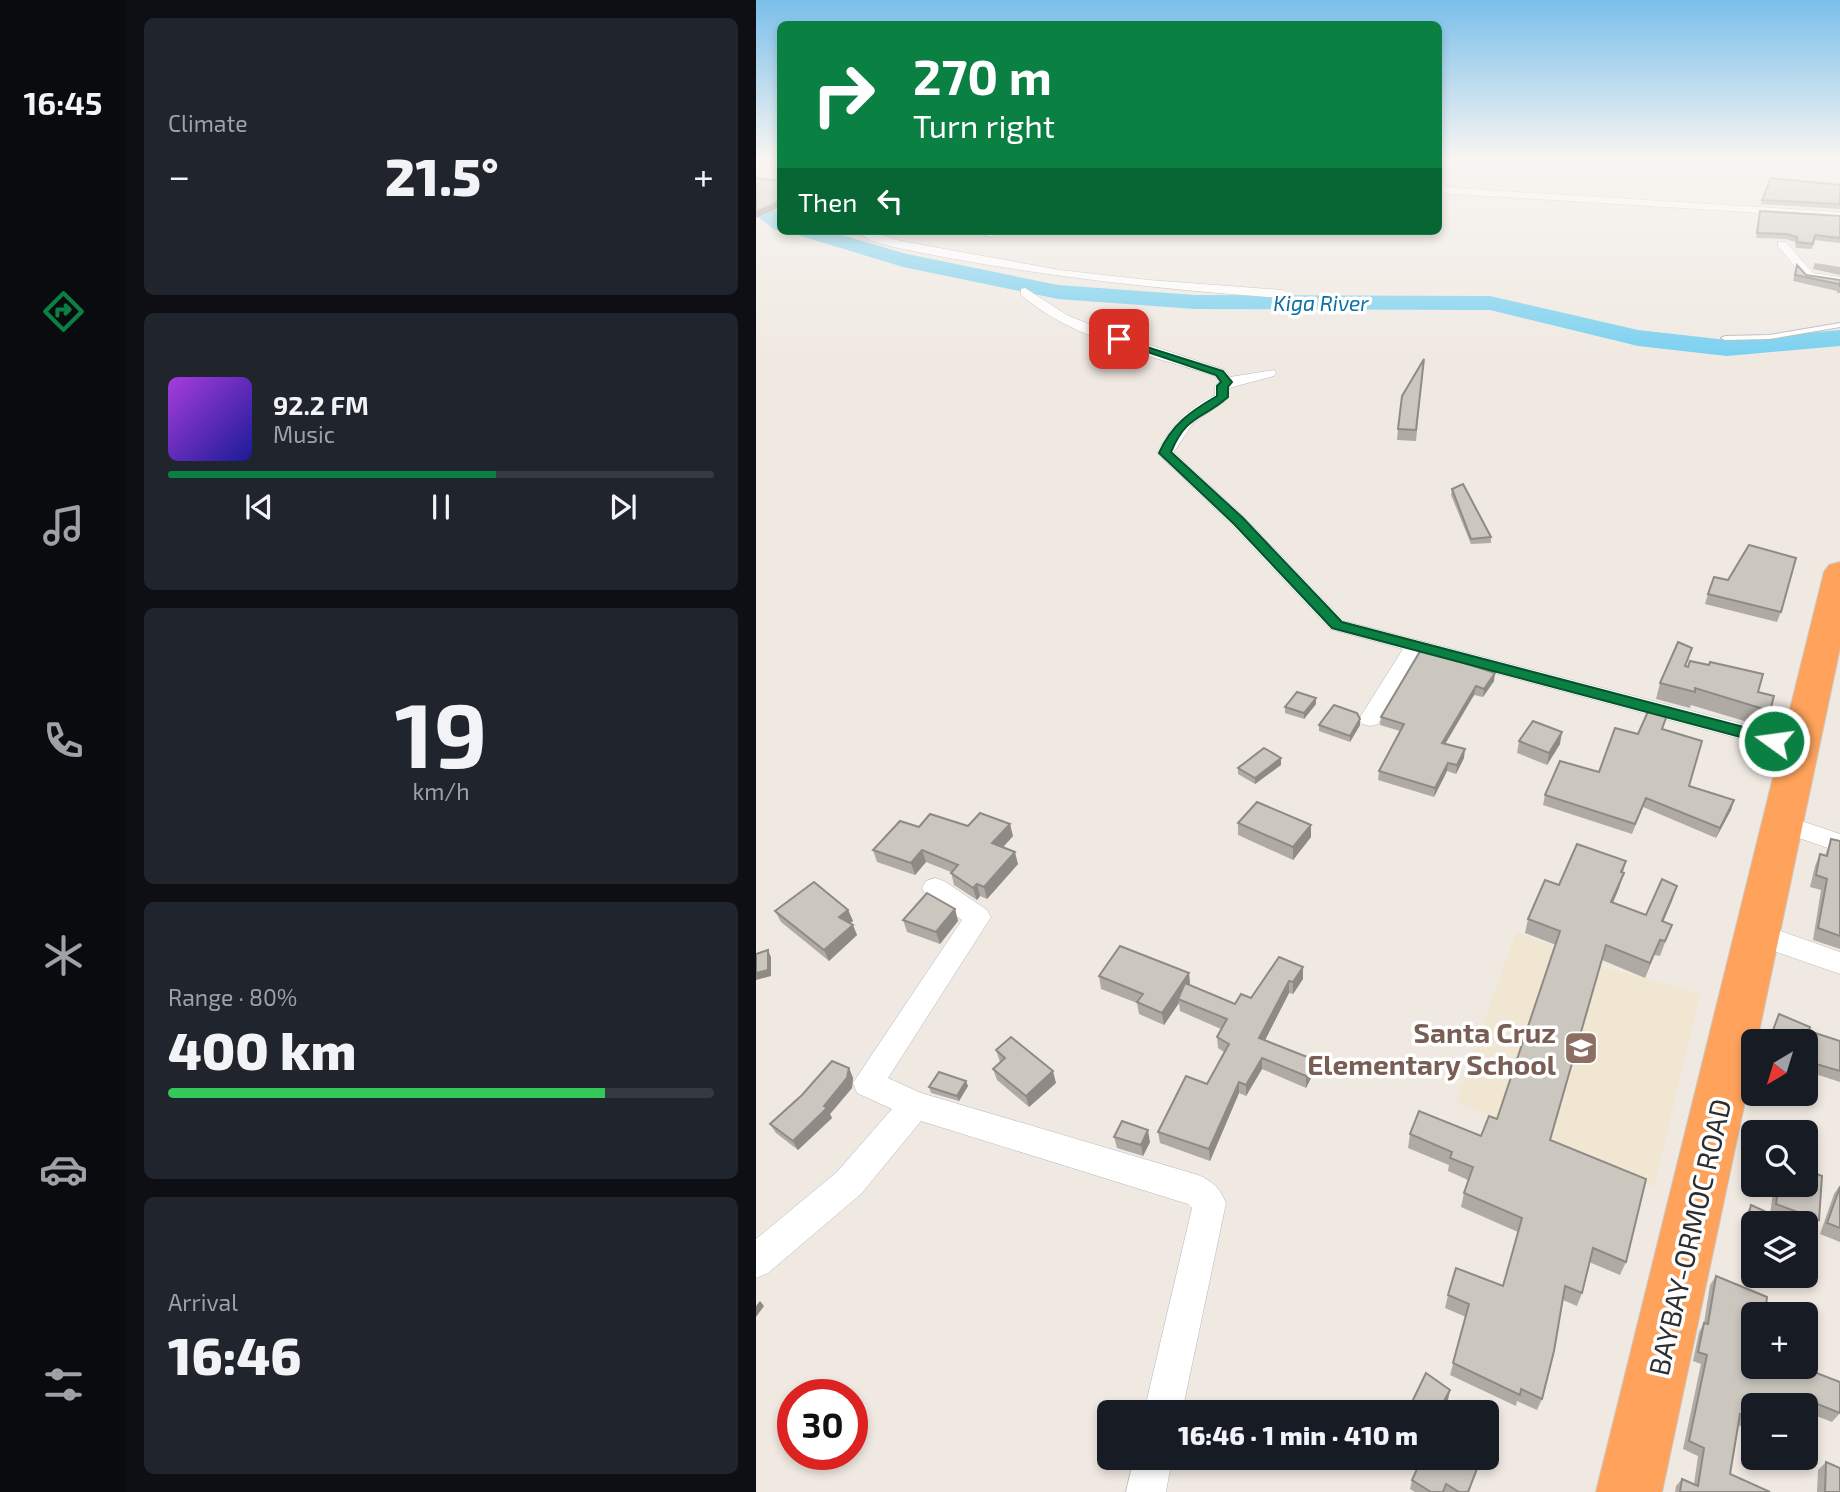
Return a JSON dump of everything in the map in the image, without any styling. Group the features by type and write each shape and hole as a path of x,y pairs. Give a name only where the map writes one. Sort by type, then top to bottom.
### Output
{"highway":[{"name":"BAYBAY-ORMOC ROAD","path":"1629,1492 1800,747 1837,599"}],"street":[{"path":"871,235 896,244 1004,265 1159,286 1283,294"},
{"path":"1782,244 1809,276 1840,281"},
{"path":"1026,292 1038,305 1049,311 1096,331 1220,373 1227,382"},
{"path":"1269,373 1227,382 1222,386 1222,397 1189,417 1172,437 1165,453 1238,521 1337,625 1800,747"},
{"path":"1370,719 1414,647"},
{"path":"1784,824 1840,843"},
{"path":"935,888 978,917 868,1083 915,1105 1198,1191 1206,1197 1210,1203 1166,1400"},
{"path":"1758,934 1840,963"},
{"path":"756,1261 849,1183 915,1105"},
{"path":"1146,1492 1151,1470"}],"lane":[{"path":"1725,338 1769,337 1840,325"}],"shaded area":[{"name":"Santa Cruz Elementary School","path":"1516,932 1608,968 1700,994 1654,1187 1456,1101"}],"building":[{"path":"1758,227 1840,227 1840,238 1815,235 1813,244 1797,242 1797,237 1787,234 1757,233"},
{"path":"1797,265 1806,275 1840,280 1840,287 1839,284 1795,275"},
{"path":"1424,359 1416,430 1398,429 1402,396"},
{"path":"1463,484 1491,537 1471,539 1452,489"},
{"path":"1749,545 1796,558 1781,612 1708,594 1714,577 1728,580"},
{"path":"1678,642 1692,648 1685,666 1688,667 1690,661 1709,665 1710,662 1763,674 1758,692 1774,696 1770,711 1695,688 1695,692 1660,683"},
{"path":"1422,648 1463,659 1461,662 1495,673 1484,689 1476,686 1442,743 1465,749 1457,765 1448,763 1435,788 1379,771 1404,724 1381,717"},
{"path":"1297,692 1316,698 1304,713 1285,707"},
{"path":"1334,705 1357,713 1360,719 1350,736 1319,725"},
{"path":"1650,707 1668,712 1662,729 1702,741 1689,786 1734,800 1720,828 1646,798 1635,824 1545,795 1560,761 1599,772 1615,728 1638,734"},
{"path":"1533,721 1562,732 1549,753 1519,741"},
{"path":"1264,748 1281,758 1255,778 1238,768"},
{"path":"1257,802 1311,825 1293,847 1238,823"},
{"path":"980,813 1010,824 992,843 1015,852 984,887 977,884 973,888 951,873 958,865 922,850 911,863 873,850 900,821 919,827 930,814 968,826"},
{"path":"1831,839 1840,841 1840,936 1818,928 1827,879 1816,875 1820,854 1827,856"},
{"path":"1577,844 1626,861 1621,872 1624,873 1611,902 1646,915 1662,879 1677,886 1662,921 1672,925 1665,941 1660,940 1650,963 1606,945 1550,1140 1646,1179 1626,1262 1593,1248 1582,1293 1565,1286 1554,1351 1542,1399 1521,1389 1520,1395 1453,1363 1469,1304 1448,1295 1456,1268 1503,1286 1522,1218 1464,1193 1473,1167 1450,1158 1452,1152 1410,1134 1419,1111 1481,1136 1489,1116 1497,1119 1560,931 1528,919 1545,880 1559,885"},
{"path":"814,882 848,910 839,917 853,925 824,950 775,911"},
{"path":"927,893 955,909 936,932 903,920"},
{"path":"1120,946 1189,973 1162,1013 1137,1002 1143,994 1099,976"},
{"path":"768,950 768,970 756,973 756,954"},
{"path":"1279,957 1303,967 1293,982 1289,981 1259,1038 1315,1060 1306,1076 1262,1058 1246,1085 1239,1082 1209,1149 1158,1132 1186,1076 1207,1084 1229,1044 1217,1037 1227,1019 1178,999 1185,983 1235,1004 1241,994 1251,998"},
{"path":"1779,1014 1810,1027 1810,1029 1773,1029"},
{"path":"1818,1034 1840,1041 1840,1071 1818,1065"},
{"path":"1011,1037 1053,1071 1026,1096 993,1069 1005,1058 996,1050"},
{"path":"832,1061 849,1068 847,1078 824,1106 827,1108 793,1141 770,1124 802,1095"},
{"path":"939,1072 966,1081 957,1096 929,1087"},
{"path":"1122,1121 1148,1130 1141,1145 1114,1137"},
{"path":"1818,1174 1822,1176 1819,1220 1818,1211 1795,1211 1776,1204 1777,1197 1818,1197"},
{"path":"1840,1187 1840,1228 1827,1223"},
{"path":"1751,1205 1764,1211 1750,1211"},
{"path":"1716,1276 1767,1297 1766,1302 1741,1302 1741,1379 1818,1379 1818,1374 1840,1382 1840,1413 1818,1404 1818,1393 1741,1393 1741,1414 1730,1474 1770,1492 1680,1492 1682,1479 1698,1486 1704,1448 1689,1441 1707,1355 1698,1352 1704,1323 1708,1324"},
{"path":"1426,1373 1450,1390 1445,1400 1413,1400"},
{"path":"1826,1462 1840,1468 1840,1492 1825,1492"},
{"path":"1417,1470 1476,1470 1468,1492 1459,1492 1446,1484 1443,1492 1431,1492 1412,1480"}],"waterway":[{"name":"Kiga River","path":"819,235 903,260 1058,292 1195,302 1490,303 1638,338 1727,348 1840,338"}],"place":[{"name":"Santa Cruz Elementary School","path":"1581,1048"}],"route":[{"path":"1119,339 1220,373 1227,382 1222,386 1222,397 1189,417 1172,437 1165,453 1238,521 1337,625 1774,741"}]}
